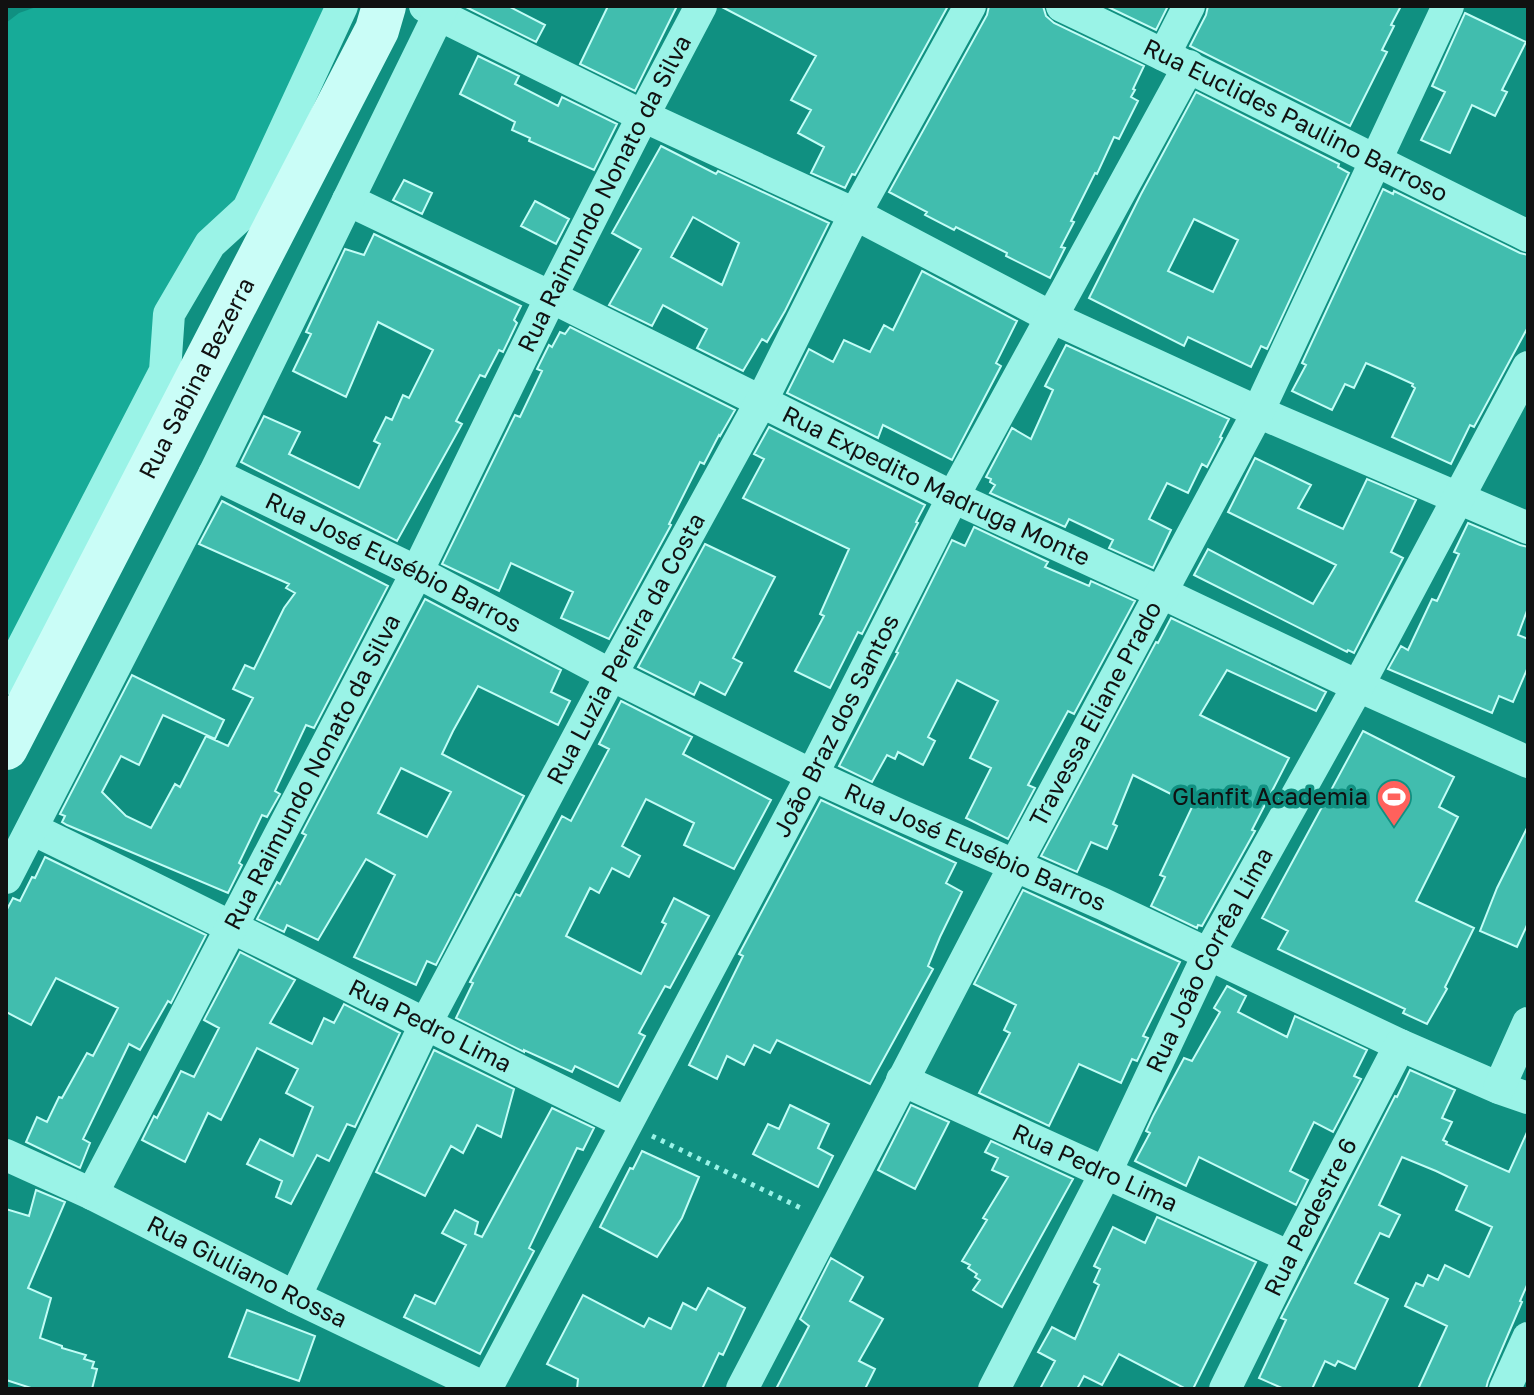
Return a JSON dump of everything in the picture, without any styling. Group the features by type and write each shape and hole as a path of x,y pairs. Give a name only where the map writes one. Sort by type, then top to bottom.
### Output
{"main road":[{"name":"Rua Sabina Bezerra","path":"6,748 370,44 384,6"}],"street":[{"path":"6,679 165,371 169,314 210,244 248,209 342,6"},
{"name":"Rua Raimundo Nonato da Silva","path":"92,1194 417,572 551,297 701,6"},
{"name":"Rua Luzia Pereira da Costa","path":"295,1297 425,1025 762,400 855,214 970,6"},
{"name":"Rua Euclides Paulino Barroso","path":"1062,6 1177,60 1528,236"},
{"name":"João Braz dos Santos","path":"486,1389 812,775 953,497 1051,317 1177,60 1189,6"},
{"name":"Travessa Eliane Prado","path":"742,1389 1015,865 1258,412 1448,6"},
{"path":"6,878 214,474 348,200 436,9 643,116 855,214 1051,317 1258,412 1528,528"},
{"name":"Rua Expedito Madruga Monte","path":"348,200 762,400 953,497 1528,762"},
{"name":"Rua João Corrêa Lima","path":"994,1389 1106,1172 1209,953 1358,686 1528,367"},
{"name":"Rua José Eusébio Barros","path":"214,474 417,572 611,675 812,775 1209,953 1400,1045 1513,1093"},
{"name":"Rua Pedro Lima","path":"32,829 626,1123"},
{"path":"1513,1093 1528,1023"},
{"name":"Rua Pedestre 6","path":"1225,1389 1400,1045"},
{"name":"Rua Pedro Lima","path":"902,1080 1290,1257"},
{"name":"Rua Giuliano Rossa","path":"6,1155 92,1194 486,1389"},
{"path":"1505,1389 1528,1338"}],"path":[{"path":"626,1123 830,1222"}],"green space":[{"path":"39,6 342,6 248,209 210,244 165,371 6,679 6,23 19,13"}],"building":[{"path":"464,6 508,6 545,25 536,42"},
{"path":"608,6 677,6 635,91 580,64"},
{"path":"720,6 948,6 845,188 811,173 824,147 798,133 811,110 791,100 816,56"},
{"path":"989,6 1043,6 1046,16 1054,23 1144,66 1131,97 1138,101 1119,139 1114,137 1071,221 1074,222 1061,247 1065,248 1050,278 956,227 954,230 925,215 927,212 889,192 987,15"},
{"path":"1106,6 1168,6 1156,30"},
{"path":"1208,6 1401,6 1382,50 1387,52 1350,126 1190,46"},
{"path":"1465,13 1526,42 1502,90 1507,92 1495,116 1472,105 1450,153 1421,140 1445,92 1432,86"},
{"path":"478,56 519,76 515,84 558,106 562,97 617,124 594,170 529,141 530,138 512,130 515,122 460,94"},
{"path":"1196,92 1339,164 1338,167 1349,173 1267,349 1261,346 1251,367 1188,337 1184,346 1089,298","holes":["1194,219 1238,240 1213,292 1168,271"]},
{"path":"661,146 716,174 718,171 829,223 767,342 762,339 743,371 697,348 707,329 663,305 652,326 609,305 641,249 612,233","holes":["693,217 739,243 722,285 671,257"]},
{"path":"404,180 432,193 422,214 393,200"},
{"path":"1383,189 1393,194 1394,191 1528,255 1528,327 1474,427 1470,425 1451,464 1392,437 1415,388 1413,384 1366,363 1354,388 1345,384 1332,410 1292,391"},
{"path":"535,201 569,219 556,244 521,226"},
{"path":"374,234 521,306 514,320 517,323 503,352 499,350 485,377 480,375 456,421 462,424 397,541 241,462 264,416 300,432 289,454 359,488 380,444 374,441 386,417 392,420 403,395 409,398 433,350 378,322 346,397 293,371 311,334 306,332 345,249 364,255"},
{"path":"922,271 1017,321 996,363 1001,366 952,460 883,425 878,438 787,393 809,349 833,362 844,340 870,352 884,325 893,330"},
{"path":"570,327 735,410 704,464 700,462 670,527 609,639 561,618 573,592 511,563 499,591 442,564 515,415 520,417 542,371 537,369 549,345 552,347 560,332 565,334"},
{"path":"1066,345 1229,419 1207,467 1202,464 1188,493 1167,483 1149,519 1171,530 1153,568 1109,548 1113,540 1069,519 1065,527 990,493 995,485 986,477 1012,428 1031,439 1053,390 1045,386"},
{"path":"769,427 925,505 862,634 858,632 830,688 795,671 824,616 820,614 849,549 743,498 764,459 754,454"},
{"path":"1255,458 1311,485 1298,508 1343,529 1367,479 1416,500 1391,552 1403,558 1354,653 1194,575 1208,549 1313,604 1336,565 1228,512"},
{"path":"222,501 388,586 314,728 306,725 275,791 280,794 267,817 262,815 228,893 67,825 62,822 65,816 60,814 132,675 224,720 215,739 163,715 139,765 121,756 102,792 126,816 151,828 175,784 180,787 206,736 228,746 253,698 233,689 245,665 254,669 284,608 295,593 286,588 289,584 199,544"},
{"path":"1468,523 1528,547 1528,608 1518,635 1528,639 1528,667 1513,702 1499,696 1492,713 1388,669 1401,646 1408,650 1432,599 1437,601 1459,554 1454,552"},
{"path":"974,527 1048,562 1045,567 1089,586 1091,581 1135,601 1074,714 1068,711 1028,785 1035,788 1008,839 966,818 991,768 970,758 998,701 957,680 928,737 935,741 923,765 898,752 895,759 887,755 872,782 839,766 952,540 965,546"},
{"path":"705,544 775,577 733,658 742,663 725,695 700,682 694,695 638,667"},
{"path":"425,599 561,670 551,692 570,701 558,725 478,686 442,754 524,796 436,965 427,961 416,985 354,957 395,875 366,859 318,940 287,925 284,932 257,919 306,835 302,833","holes":["401,768 451,792 427,837 378,813"]},
{"path":"1171,618 1326,692 1316,711 1227,670 1200,715 1289,758 1252,830 1255,831 1202,926 1198,925 1197,928 1151,906 1165,877 1160,875 1193,805 1133,775 1113,824 1117,826 1107,849 1091,842 1077,872 1041,856"},
{"path":"621,701 692,737 683,754 771,800 734,869 684,845 694,823 646,799 622,846 640,856 629,877 612,868 599,893 590,888 566,936 641,974 666,924 662,922 674,898 709,916 670,988 665,986 639,1033 645,1036 618,1087 575,1066 572,1072 524,1052 456,1018 473,983 470,982 516,894 520,896 562,816 571,821 609,749 599,744"},
{"path":"1363,731 1454,777 1439,807 1458,817 1416,901 1474,928 1445,987 1447,989 1427,1024 1403,1013 1405,1009 1278,949 1288,931 1262,918"},
{"path":"821,800 956,863 946,883 962,892 928,966 933,969 870,1084 777,1040 770,1053 754,1045 744,1065 727,1056 717,1079 689,1065 743,956 739,954"},
{"path":"1528,826 1528,923 1517,947 1480,931 1497,888"},
{"path":"45,857 206,935 171,1003 168,1001 140,1050 129,1044 83,1139 90,1143 80,1168 26,1142 37,1117 47,1122 87,1053 93,1056 118,1008 56,978 31,1025 6,1012 6,911 13,898 20,901"},
{"path":"1023,890 1180,962 1143,1036 1148,1038 1137,1061 1132,1059 1121,1083 1079,1064 1049,1126 979,1093 1010,1033 1004,1030 1016,1005 974,984"},
{"path":"240,952 295,980 270,1023 312,1044 324,1018 334,1023 344,1004 400,1033 355,1127 347,1124 329,1161 317,1155 291,1204 276,1197 282,1181 247,1164 260,1139 293,1156 313,1107 286,1093 298,1069 257,1048 221,1120 208,1113 185,1162 142,1140 181,1071 194,1077 219,1028 204,1020"},
{"path":"1227,986 1246,996 1238,1012 1287,1037 1295,1016 1367,1050 1354,1076 1361,1079 1333,1132 1314,1122 1290,1171 1308,1180 1296,1205 1199,1157 1186,1186 1135,1161 1150,1133 1146,1131 1153,1116 1184,1058 1192,1061 1220,1012 1214,1008"},
{"path":"434,1050 514,1089 501,1137 477,1125 463,1153 451,1146 425,1196 376,1172"},
{"path":"1410,1070 1455,1090 1442,1118 1452,1122 1443,1140 1446,1144 1509,1172 1528,1130 1528,1283 1486,1389 1418,1389 1447,1326 1405,1306 1416,1283 1423,1286 1428,1275 1438,1280 1445,1265 1469,1277 1492,1227 1456,1210 1467,1186 1402,1157 1379,1205 1400,1215 1389,1237 1380,1233 1355,1283 1388,1299 1355,1369 1338,1361 1335,1366 1325,1361 1312,1389 1284,1389 1259,1378 1286,1320 1281,1318"},
{"path":"790,1105 829,1124 818,1148 833,1156 818,1187 753,1154 768,1124 779,1129"},
{"path":"911,1105 949,1122 915,1189 878,1170"},
{"path":"552,1108 594,1128 583,1150 577,1148 529,1248 534,1251 480,1354 404,1317 415,1295 435,1304 466,1245 442,1233 455,1210 478,1222 475,1234 482,1237"},
{"path":"991,1141 1073,1179 1002,1307 973,1290 980,1280 968,1268 970,1265 962,1261 1008,1177 992,1170 998,1158 985,1152"},
{"path":"642,1151 699,1177 682,1218 657,1257 600,1227"},
{"path":"36,1190 65,1202 28,1288 51,1298 40,1338 86,1355 84,1359 94,1362 92,1368 97,1369 92,1389 34,1389 6,1380 6,1209 29,1216"},
{"path":"1157,1217 1256,1262 1193,1389 1186,1389 1119,1354 1102,1385 1084,1376 1077,1389 1040,1389 1055,1361 1038,1352 1052,1327 1075,1339 1099,1285 1094,1282 1100,1269 1094,1266 1113,1227 1145,1243"},
{"path":"831,1258 863,1277 850,1301 883,1319 859,1361 875,1369 865,1389 776,1389 809,1326 800,1319"},
{"path":"708,1288 745,1308 723,1355 719,1353 702,1389 577,1389 578,1379 547,1364 583,1295 644,1327 649,1318 671,1329 683,1303 696,1310"},
{"path":"247,1310 315,1336 299,1381 229,1357"}],"place":[{"name":"Glanfit Academia","path":"1394,828"}]}
